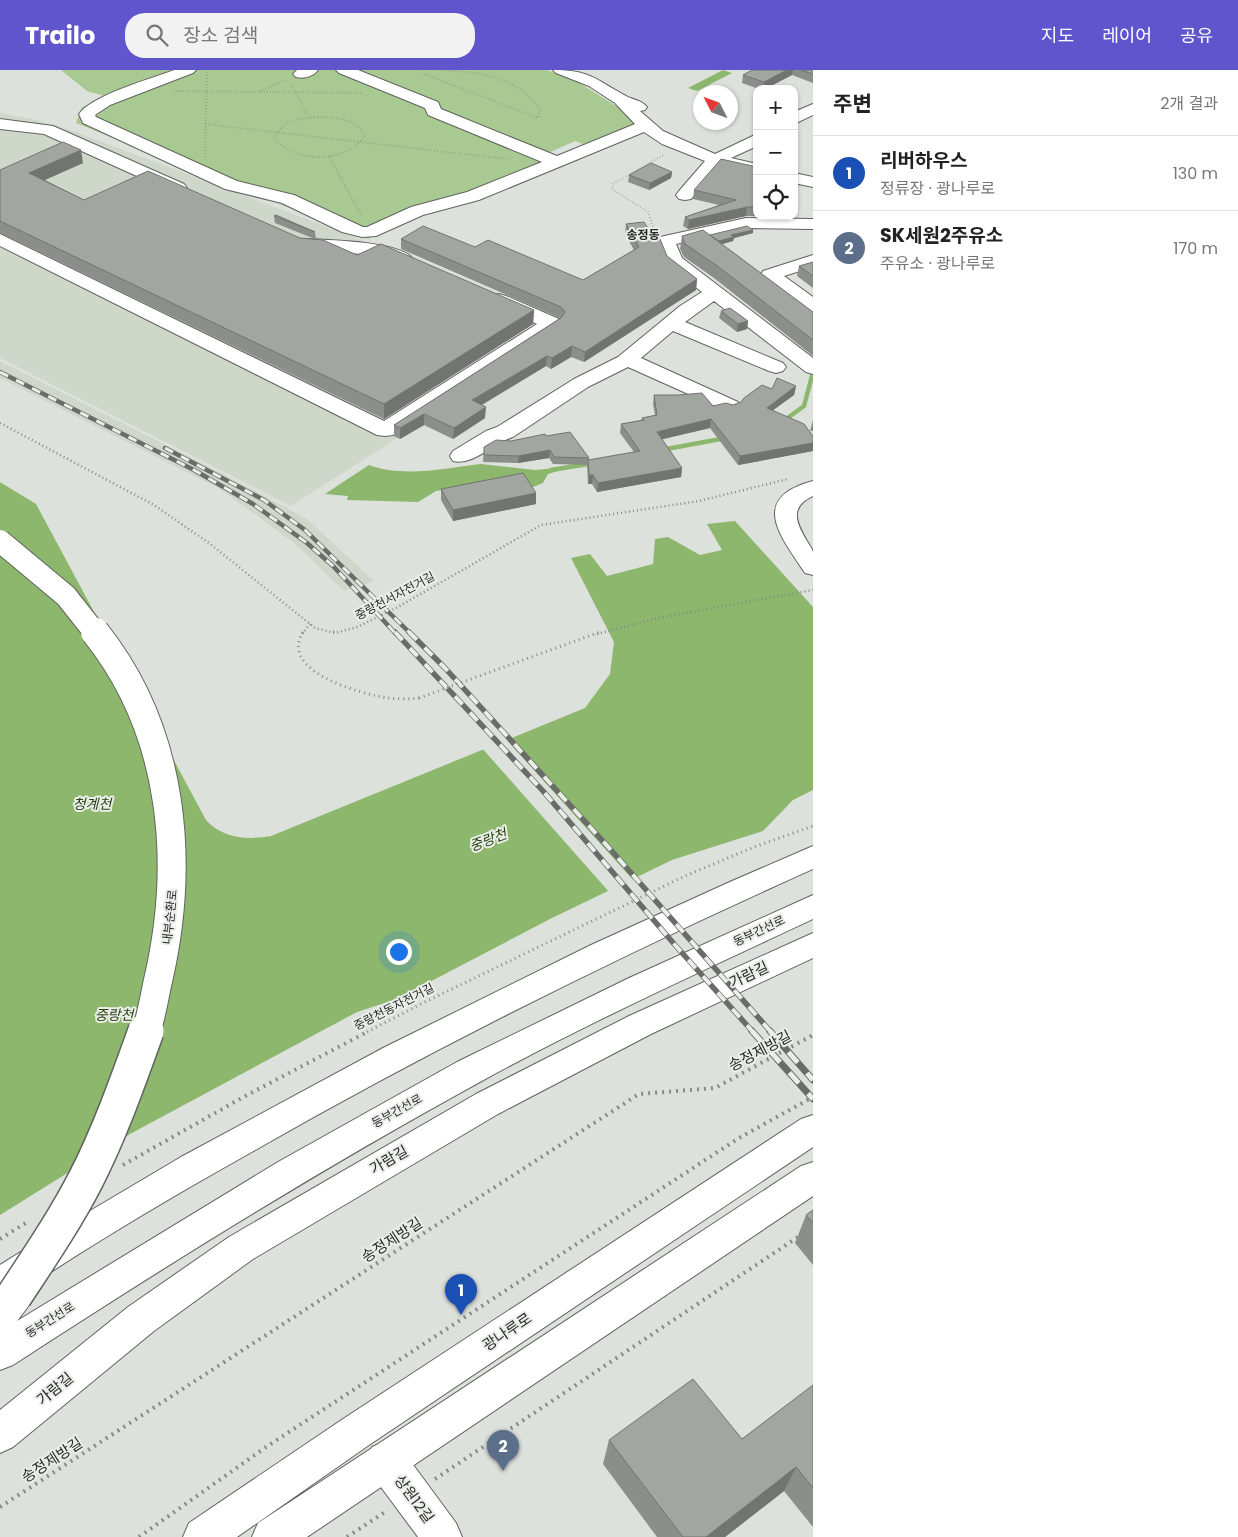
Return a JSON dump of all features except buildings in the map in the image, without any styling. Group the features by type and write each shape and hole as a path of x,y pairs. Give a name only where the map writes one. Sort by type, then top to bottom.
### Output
{"main road":[{"path":"188,70 93,108 87,114 89,120 231,185 288,199 348,228 368,232 417,212 473,196 644,126"},
{"path":"344,70 432,105 434,112 555,161"},
{"path":"561,70 595,83 621,100 639,107 666,122 690,148"},
{"path":"621,100 644,126 668,140 715,160 753,168"},
{"path":"798,117 813,109"},
{"path":"0,124 47,129 193,195"},
{"path":"685,195 715,160 753,141"},
{"path":"798,179 813,182"},
{"path":"813,224 743,223 666,241 674,261 813,368"},
{"path":"762,223 812,258"},
{"path":"290,238 308,246 386,251 420,266"},
{"path":"0,239 385,430 552,322 482,292"},
{"path":"812,258 770,274 813,306"},
{"path":"461,456 494,436 506,432 584,381 627,359 686,310 715,292"},
{"path":"671,323 776,368"},
{"path":"627,359 731,406"},
{"path":"813,488 793,498 784,511 784,518 790,533 813,568"},
{"name":"내부순환로","path":"0,541 30,562 78,607 107,643 133,685 160,756 172,821 174,856 170,933 153,1010 134,1071 107,1136 81,1190 47,1245 0,1314"},
{"path":"0,1285 219,1152 451,1026 635,938 813,857"},
{"name":"동부간선로","path":"0,1352 170,1244 379,1121 470,1071 649,982 813,906"},
{"name":"가람길","path":"0,1434 141,1319 241,1248 487,1104 640,1026 813,944"},
{"name":"광나루로","path":"202,1537 364,1426 813,1129"},
{"path":"272,1537 813,1177"},
{"name":"상원12길","path":"386,1461 442,1537"}],"path":[{"path":"205,173 205,92 207,70"},
{"path":"420,70 424,74 538,118 540,109 533,97 516,85 469,72 437,70"},
{"path":"256,92 288,79 297,92 309,118"},
{"path":"133,91 404,94"},
{"path":"333,117 356,124 363,129 365,136 363,142 356,148 329,156 314,156 286,151 278,145 274,139 276,132 282,126 292,121 309,118 333,117"},
{"path":"205,124 510,159"},
{"path":"644,126 672,150 613,184 612,189 648,212 656,236 666,241"},
{"path":"329,156 368,232"},
{"name":"중랑천서자전거길","path":"0,423 154,505 209,543 310,624 329,633 352,630 398,607 541,525 699,501 792,478"},
{"path":"310,624 298,641 298,651 311,669 338,684 369,694 402,700 419,698 610,629 667,616 813,590"},
{"name":"중랑천동자전거길","path":"122,1166 247,1096 432,999 685,876 754,847 813,826"},
{"name":"송정제방길","path":"0,1507 639,1094 715,1088 813,1035"},
{"path":"139,1537 274,1441 739,1138 813,1097"},
{"path":"0,1239 36,1218"},
{"path":"347,1537 805,1233"}],"shaded area":[{"path":"61,70 547,70 576,81 642,122 583,144 575,141 537,158 541,163 471,194 416,208 368,239 76,123 82,107 108,97 87,91"},
{"path":"0,113 33,119 76,132 386,249 572,327 291,506 0,358"},
{"path":"0,361 233,479 307,519 374,581 344,591 294,543 220,489 0,378"}],"water":[{"path":"723,70 732,73 709,85 694,85"},
{"path":"481,464 535,470 557,468 558,471 548,474 543,483 531,488 522,477 436,491 418,502 347,500 348,496 325,494 369,465 396,471 425,471"},
{"name":"중랑천","path":"0,482 36,504 206,820 220,831 245,838 271,836 585,708 610,674 614,642 571,558 590,554 607,576 653,564 655,539 668,537 700,555 722,550 707,524 735,521 813,607 813,790 793,800 763,831 672,860 550,919 397,999 357,1012 130,1134 0,1215"}],"pier":[{"path":"505,738 634,881 610,893 481,747"}],"waterway":[{"path":"782,422 804,406 813,372"},
{"path":"661,450 726,438"},
{"path":"551,470 588,464"}],"railway":[{"path":"0,372 194,470 253,504 307,543 333,566 396,634"},
{"path":"165,448 264,500 305,530 411,634"},
{"path":"395,632 543,791 675,945 753,1032"},
{"path":"411,634 445,668 611,850 771,1032"},
{"path":"752,1031 813,1099"},
{"path":"770,1031 813,1080"}],"place":[{"name":"리버하우스","path":"461,1315"},
{"name":"SK세원2주유소","path":"503,1471"}],"district":[{"name":"송정동","path":"643,235"}],"water label":[{"name":"청계천","path":"92,804"}]}
